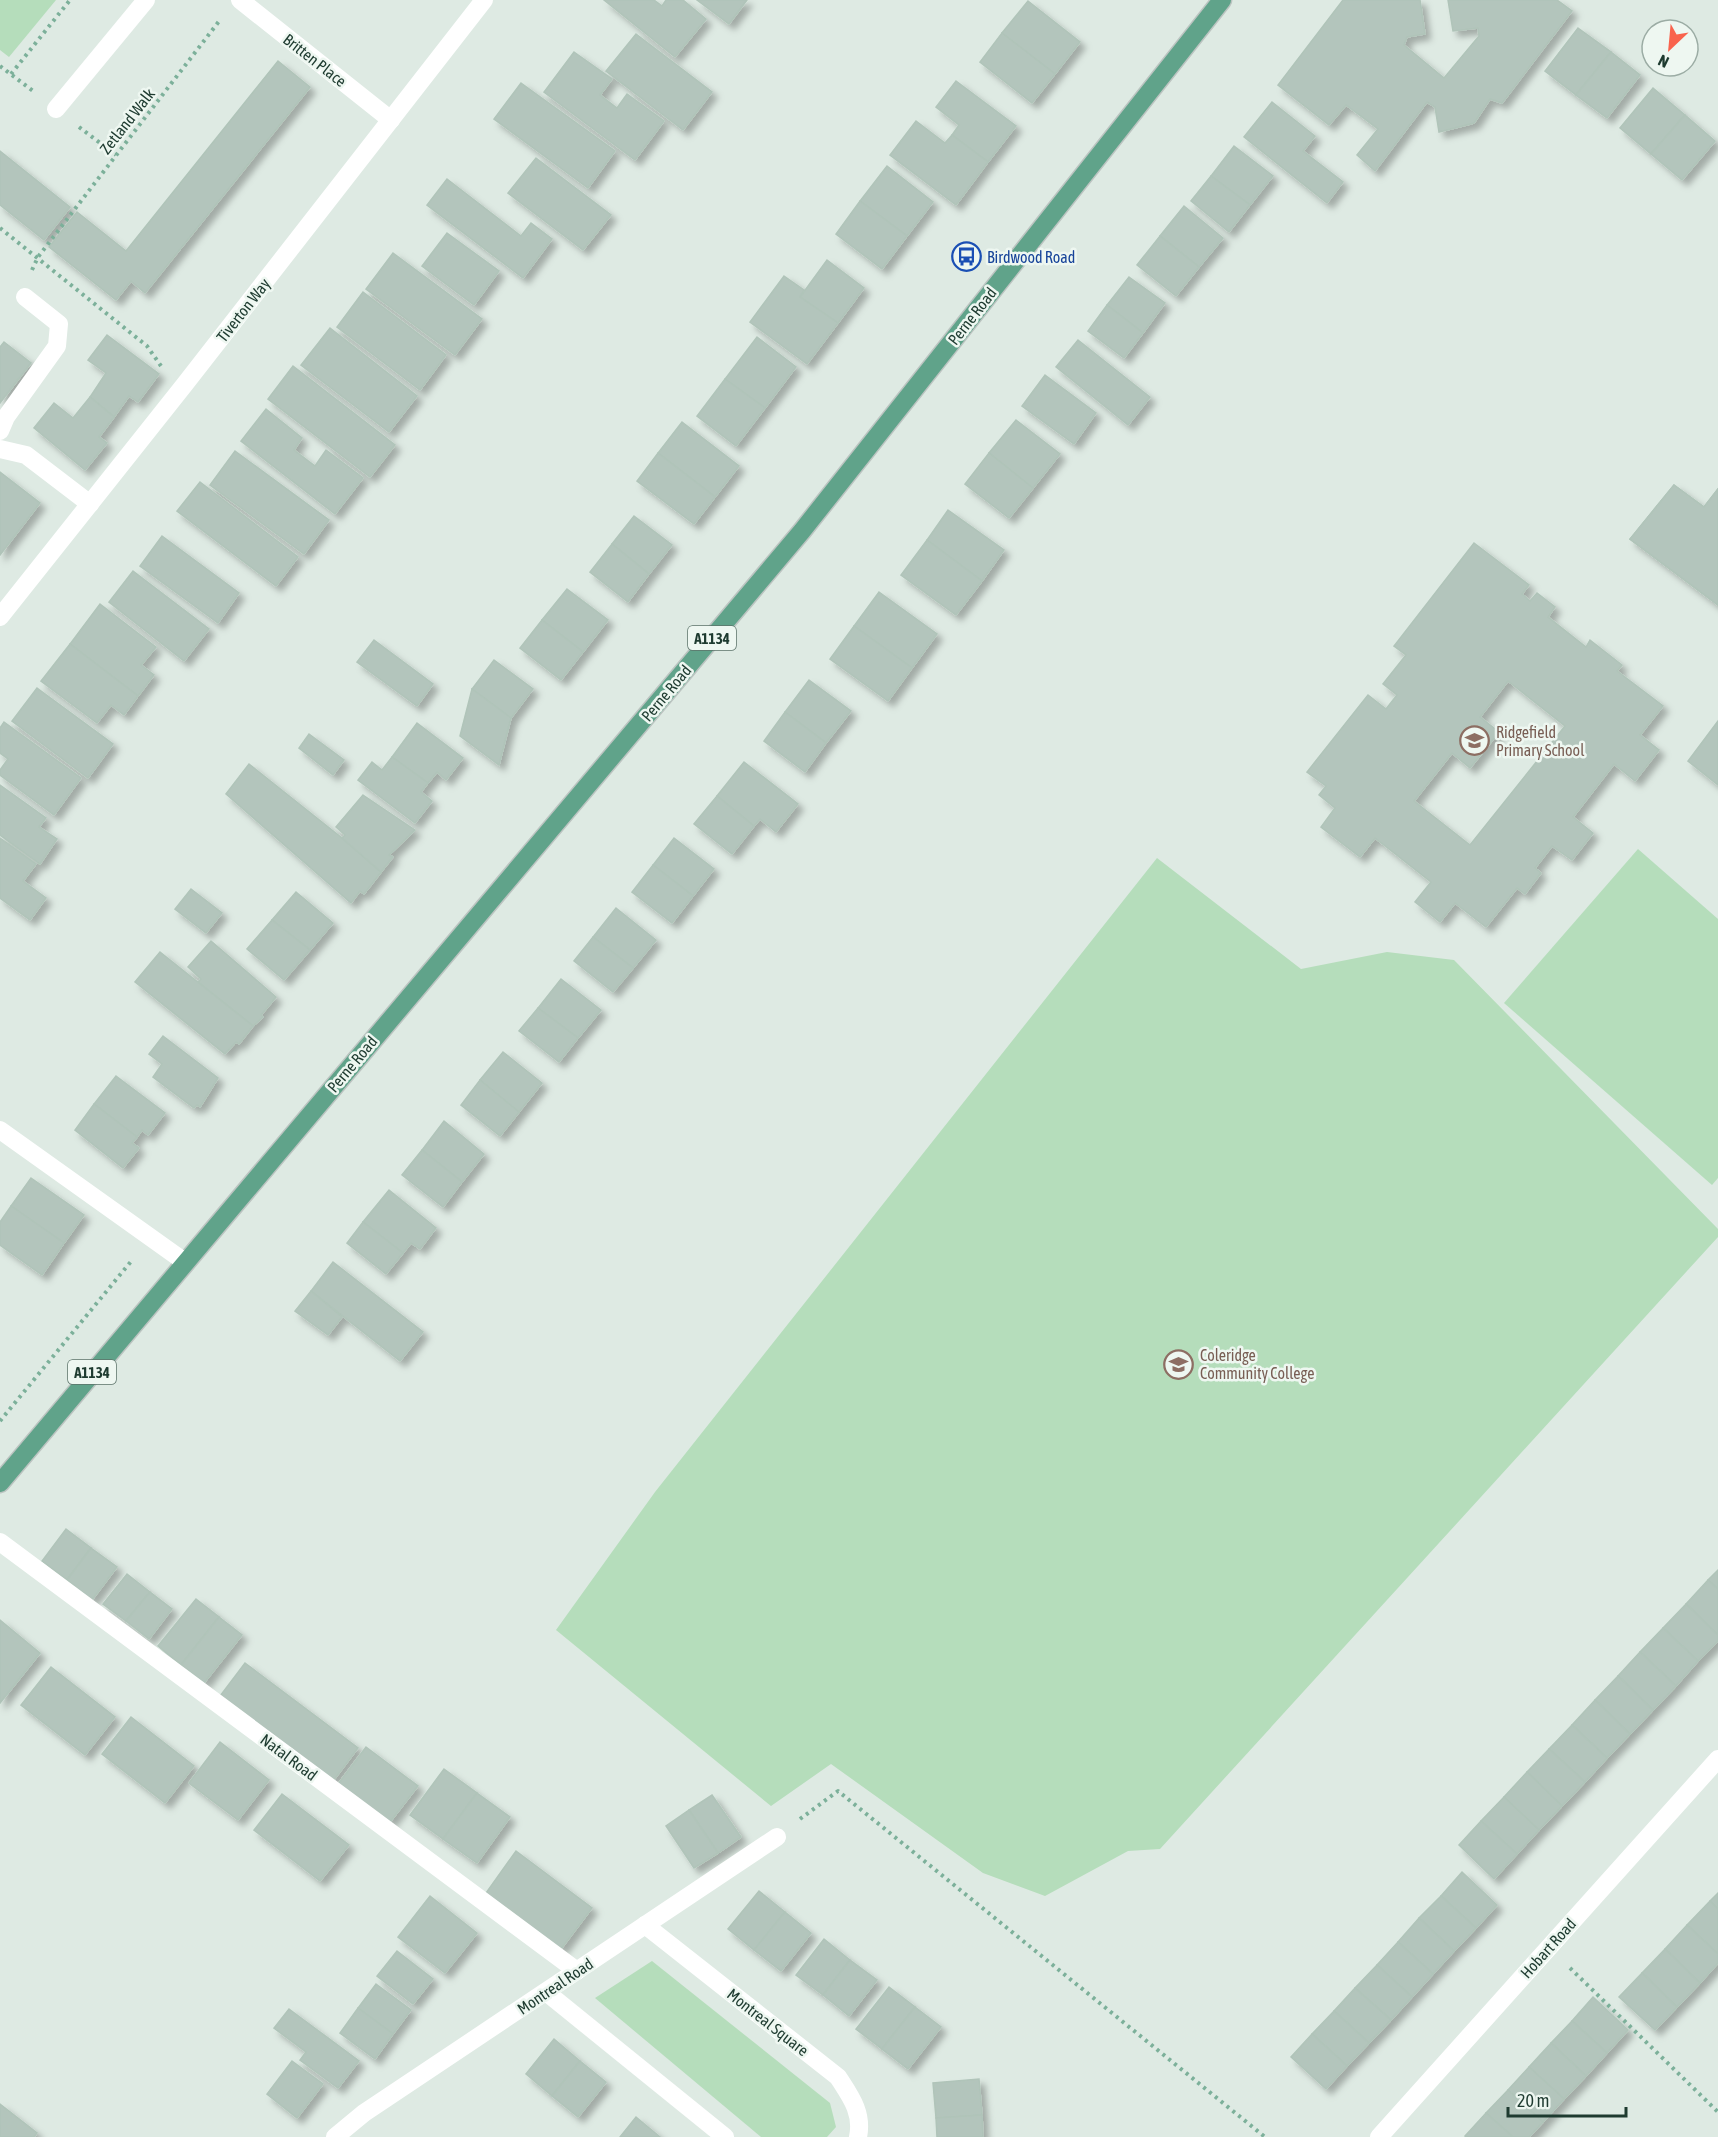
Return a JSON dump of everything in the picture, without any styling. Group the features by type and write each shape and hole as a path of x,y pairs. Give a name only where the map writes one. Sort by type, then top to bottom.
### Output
{"main road":[{"name":"Perne Road","path":"0,1483 802,531 1222,0"}],"street":[{"path":"56,109 146,0"},
{"name":"Britten Place","path":"240,0 391,120"},
{"name":"Tiverton Way","path":"0,617 484,0"},
{"path":"0,431 6,417 57,346 58,324 25,297"},
{"path":"0,449 26,455 90,504"},
{"path":"0,1130 185,1262"},
{"name":"Natal Road","path":"0,1542 577,1971"},
{"name":"Hobart Road","path":"1379,2137 1718,1759"},
{"name":"Montreal Road","path":"335,2137 364,2113 777,1837"},
{"name":"Montreal Square","path":"645,1925 838,2077 856,2105 860,2126 858,2137"},
{"path":"546,1992 725,2137"}],"path":[{"path":"11,74 70,0"},
{"name":"Zetland Walk","path":"38,257 221,18"},
{"path":"0,228 147,346 160,365 185,384"},
{"path":"0,1421 151,1237"},
{"path":"777,1837 838,1791 1265,2137"},
{"path":"1548,1948 1718,2112"}],"green space":[{"path":"0,0 56,0 9,57 0,50"},
{"path":"1638,849 1718,919 1718,1178 1712,1185 1504,1003"},
{"name":"Coleridge Community College","path":"1157,858 1301,969 1387,952 1454,960 1718,1229 1718,1237 1160,1849 1128,1851 1045,1896 983,1873 831,1764 771,1806 556,1630 655,1492"},
{"path":"652,1961 830,2103 836,2127 827,2137 761,2137 595,1998"}],"building":[{"path":"604,0 654,0 662,6 666,0 683,0 706,19 675,57"},
{"path":"697,0 747,0 729,24"},
{"path":"1343,0 1420,0 1425,34 1407,37 1404,45 1444,78 1479,36 1478,28 1453,31 1448,0 1557,0 1572,11 1502,103 1490,99 1474,123 1439,132 1435,107 1427,102 1375,171 1357,155 1378,129 1346,105 1329,125 1278,85"},
{"path":"1028,1 1080,42 1055,74 1002,33"},
{"path":"1578,28 1611,52 1576,95 1545,71"},
{"path":"1002,33 1055,74 1032,103 980,62"},
{"path":"636,34 712,92 683,130 606,71"},
{"path":"574,52 612,79 600,95 617,108 627,94 664,121 635,160 544,92"},
{"path":"1611,52 1640,75 1607,118 1576,95"},
{"path":"278,61 310,87 145,293 131,281 116,300 49,247 77,212 126,251"},
{"path":"956,81 1016,126 988,162 952,135 959,125 936,107"},
{"path":"521,83 615,151 588,188 494,119"},
{"path":"1653,88 1685,115 1651,154 1620,128"},
{"path":"1272,102 1315,136 1303,151 1343,182 1327,203 1244,137"},
{"path":"1685,115 1715,141 1682,180 1651,154"},
{"path":"916,121 945,143 952,135 988,162 956,205 890,155"},
{"path":"1234,146 1273,176 1250,205 1211,176"},
{"path":"0,151 70,207 44,240 0,205"},
{"path":"536,158 611,215 583,250 508,193"},
{"path":"887,166 933,202 907,236 860,201"},
{"path":"1211,176 1250,205 1229,232 1191,201"},
{"path":"447,179 521,236 531,223 552,239 523,278 427,205"},
{"path":"860,201 907,236 882,269 836,234"},
{"path":"1184,206 1223,238 1199,267 1160,236"},
{"path":"447,233 499,271 474,305 422,266"},
{"path":"1160,236 1199,267 1176,296 1137,265"},
{"path":"393,253 482,319 455,355 366,289"},
{"path":"827,260 864,288 838,323 800,297"},
{"path":"784,276 804,290 800,297 838,323 807,364 750,322"},
{"path":"1129,277 1165,303 1143,333 1107,305"},
{"path":"363,292 446,355 420,390 337,327"},
{"path":"1107,305 1143,333 1124,358 1088,331"},
{"path":"330,328 417,396 389,432 301,365"},
{"path":"107,335 159,374 138,402 129,396 114,417 90,397 106,373 88,360"},
{"path":"757,337 796,367 765,408 725,379"},
{"path":"1078,340 1150,397 1128,425 1056,367"},
{"path":"4,342 31,363 0,403 0,347"},
{"path":"293,366 395,445 370,477 268,399"},
{"path":"1045,375 1096,413 1074,444 1022,406"},
{"path":"725,379 765,408 736,446 697,416"},
{"path":"90,397 114,417 99,437 107,443 85,470 34,428 54,403 73,418"},
{"path":"266,409 302,438 294,450 315,466 326,450 363,478 335,514 241,441"},
{"path":"1016,420 1060,454 1033,488 989,453"},
{"path":"682,422 739,466 715,497 658,453"},
{"path":"235,451 329,520 304,554 210,485"},
{"path":"658,453 715,497 694,524 637,481"},
{"path":"989,453 1033,488 1009,518 965,484"},
{"path":"0,472 40,503 0,555"},
{"path":"200,482 298,557 276,586 177,511"},
{"path":"1674,485 1704,507 1718,489 1718,605 1630,539"},
{"path":"1674,485 1704,507 1718,489 1718,605 1630,539"},
{"path":"948,510 1004,550 982,581 927,540"},
{"path":"634,516 672,545 649,574 612,544"},
{"path":"162,536 239,593 218,623 140,566"},
{"path":"927,540 982,581 956,615 901,575"},
{"path":"1474,543 1529,585 1522,594 1530,601 1537,593 1555,607 1548,617 1586,647 1590,640 1622,665 1617,671 1663,706 1640,735 1659,750 1635,781 1614,764 1573,817 1593,833 1572,860 1552,846 1535,868 1541,873 1525,894 1517,888 1486,927 1455,903 1440,922 1415,902 1431,882 1375,838 1360,857 1321,827 1335,808 1319,795 1326,786 1307,772 1368,695 1386,709 1397,695 1383,684 1406,655 1394,646","holes":["1508,681 1565,726 1470,845 1414,801 1452,753 1470,768 1499,732 1480,717"]},
{"path":"612,544 649,574 628,602 590,572"},
{"path":"133,571 209,629 184,661 109,602"},
{"path":"567,589 608,620 583,652 542,620"},
{"path":"879,592 937,634 912,668 854,626"},
{"path":"100,604 156,647 141,665 154,675 138,696 70,644"},
{"path":"542,620 583,652 561,680 520,648"},
{"path":"854,626 912,668 888,701 830,659"},
{"path":"374,640 433,684 417,706 357,662"},
{"path":"70,644 138,696 124,715 111,705 97,723 41,681"},
{"path":"494,660 533,689 511,718 472,689"},
{"path":"809,680 851,711 826,743 785,712"},
{"path":"37,688 113,744 88,778 12,721"},
{"path":"472,689 511,718 499,765 460,736"},
{"path":"785,712 826,743 805,772 764,741"},
{"path":"1718,721 1718,785 1688,761"},
{"path":"4,722 81,778 54,815 0,775 0,770 8,759 0,753 0,728"},
{"path":"417,723 463,758 446,780 437,772 428,783 392,757"},
{"path":"309,734 344,760 333,775 299,748"},
{"path":"392,757 428,783 421,792 432,801 415,823 358,780 372,762 382,770"},
{"path":"744,762 798,804 776,832 760,819 754,826 717,796"},
{"path":"249,764 381,872 364,894 360,891 351,903 226,794"},
{"path":"0,785 46,818 39,827 57,839 40,864 0,835"},
{"path":"363,795 415,830 389,855 393,857 381,872 342,838 345,835 336,827"},
{"path":"717,796 754,826 732,854 694,824"},
{"path":"0,838 36,864 23,881 46,898 30,920 0,898"},
{"path":"674,838 714,869 693,896 653,865"},
{"path":"653,865 693,896 672,923 632,892"},
{"path":"191,889 222,913 206,933 175,909"},
{"path":"296,892 333,923 310,950 272,920"},
{"path":"616,908 656,940 633,968 593,937"},
{"path":"272,920 310,950 284,980 247,949"},
{"path":"593,937 633,968 613,992 574,961"},
{"path":"211,941 276,997 261,1015 263,1017 253,1026 198,982 201,979 188,967"},
{"path":"160,952 253,1026 239,1044 236,1042 225,1054 135,982"},
{"path":"561,979 601,1010 578,1038 538,1008"},
{"path":"538,1008 578,1038 559,1062 519,1031"},
{"path":"163,1036 218,1078 200,1107 197,1105 194,1108 153,1077 162,1064 149,1054"},
{"path":"503,1052 542,1083 519,1112 480,1080"},
{"path":"116,1076 165,1113 148,1135 142,1130 137,1137 94,1104"},
{"path":"480,1080 519,1112 500,1136 461,1105"},
{"path":"94,1104 137,1137 132,1143 139,1148 123,1168 75,1130"},
{"path":"444,1121 484,1154 462,1182 422,1150"},
{"path":"422,1150 462,1182 443,1207 402,1175"},
{"path":"31,1178 84,1215 64,1243 11,1206"},
{"path":"389,1190 436,1228 420,1249 411,1243 403,1253 363,1222"},
{"path":"11,1206 64,1243 42,1275 0,1245 0,1222"},
{"path":"363,1222 403,1253 386,1274 347,1243"},
{"path":"333,1262 423,1332 400,1361 311,1291"},
{"path":"311,1291 342,1317 328,1335 295,1311"},
{"path":"66,1529 91,1548 67,1580 42,1561"},
{"path":"91,1548 117,1567 92,1600 67,1580"},
{"path":"1718,1570 1718,1589 1708,1580"},
{"path":"127,1574 150,1592 126,1621 103,1604"},
{"path":"1708,1580 1718,1589 1718,1635 1686,1604"},
{"path":"150,1592 172,1609 149,1639 126,1621"},
{"path":"196,1599 219,1617 181,1665 158,1646"},
{"path":"1686,1604 1718,1635 1718,1641 1698,1661 1663,1628"},
{"path":"219,1617 242,1635 204,1683 181,1665"},
{"path":"0,1620 40,1653 0,1703"},
{"path":"1663,1628 1698,1661 1676,1686 1640,1652"},
{"path":"1640,1652 1676,1686 1653,1710 1618,1676"},
{"path":"245,1663 358,1748 333,1781 220,1696"},
{"path":"51,1667 115,1717 85,1755 21,1705"},
{"path":"1618,1676 1653,1710 1630,1734 1595,1700"},
{"path":"1595,1700 1630,1734 1607,1758 1572,1725"},
{"path":"131,1717 194,1766 165,1803 102,1754"},
{"path":"1572,1725 1607,1758 1585,1782 1549,1749"},
{"path":"220,1742 269,1780 238,1820 189,1783"},
{"path":"366,1747 418,1786 390,1822 338,1784"},
{"path":"1549,1749 1585,1782 1562,1806 1527,1772"},
{"path":"444,1769 477,1793 443,1839 410,1815"},
{"path":"1527,1772 1562,1806 1539,1830 1504,1797"},
{"path":"477,1793 510,1817 477,1863 443,1839"},
{"path":"282,1794 349,1845 320,1881 254,1830"},
{"path":"712,1795 741,1837 718,1853 689,1810"},
{"path":"1504,1797 1539,1830 1517,1854 1481,1821"},
{"path":"689,1810 718,1853 694,1868 666,1826"},
{"path":"1481,1821 1517,1854 1494,1879 1459,1845"},
{"path":"516,1851 592,1908 561,1949 486,1893"},
{"path":"1462,1872 1497,1905 1476,1928 1441,1896"},
{"path":"759,1891 785,1912 754,1950 728,1929"},
{"path":"1718,1893 1718,1909 1710,1901"},
{"path":"430,1896 477,1933 445,1973 398,1937"},
{"path":"1441,1896 1476,1928 1454,1951 1419,1918"},
{"path":"1710,1901 1718,1909 1718,1954 1687,1925"},
{"path":"785,1912 811,1933 781,1971 754,1950"},
{"path":"1419,1918 1454,1951 1433,1974 1398,1942"},
{"path":"1687,1925 1718,1954 1718,1963 1700,1983 1665,1949"},
{"path":"824,1939 850,1960 823,1995 796,1975"},
{"path":"1398,1942 1433,1974 1412,1997 1377,1965"},
{"path":"1665,1949 1700,1983 1677,2007 1642,1973"},
{"path":"397,1951 433,1979 413,2004 377,1976"},
{"path":"850,1960 877,1980 849,2016 823,1995"},
{"path":"1377,1965 1412,1997 1391,2020 1355,1988"},
{"path":"1642,1973 1677,2007 1655,2030 1619,1997"},
{"path":"376,1984 411,2010 393,2034 358,2008"},
{"path":"889,1987 915,2007 882,2049 856,2029"},
{"path":"1355,1988 1391,2020 1369,2043 1334,2011"},
{"path":"1593,1997 1628,2030 1607,2053 1572,2021"},
{"path":"915,2007 941,2027 908,2069 882,2049"},
{"path":"358,2008 393,2034 375,2059 340,2033"},
{"path":"289,2009 359,2061 338,2088 300,2060 306,2052 274,2028"},
{"path":"1334,2011 1369,2043 1347,2066 1312,2034"},
{"path":"1572,2021 1607,2053 1586,2076 1551,2043"},
{"path":"1312,2034 1347,2066 1326,2089 1291,2057"},
{"path":"554,2039 580,2061 552,2096 526,2074"},
{"path":"1551,2043 1586,2076 1564,2099 1529,2067"},
{"path":"292,2061 323,2084 297,2118 267,2094"},
{"path":"580,2061 606,2082 578,2117 552,2096"},
{"path":"1529,2067 1564,2099 1543,2122 1508,2090"},
{"path":"979,2079 982,2115 936,2118 933,2083"},
{"path":"1508,2090 1543,2122 1529,2137 1513,2137 1486,2113"},
{"path":"0,2104 37,2133 34,2137 0,2137"},
{"path":"1486,2113 1513,2137 1465,2136"},
{"path":"982,2115 983,2137 937,2137 936,2118"},
{"path":"636,2117 660,2137 620,2137"}],"place":[{"name":"Birdwood Road","path":"966,257"},
{"name":"Ridgefield Primary School","path":"1475,741"},
{"name":"Coleridge Community College","path":"1179,1364"}]}
